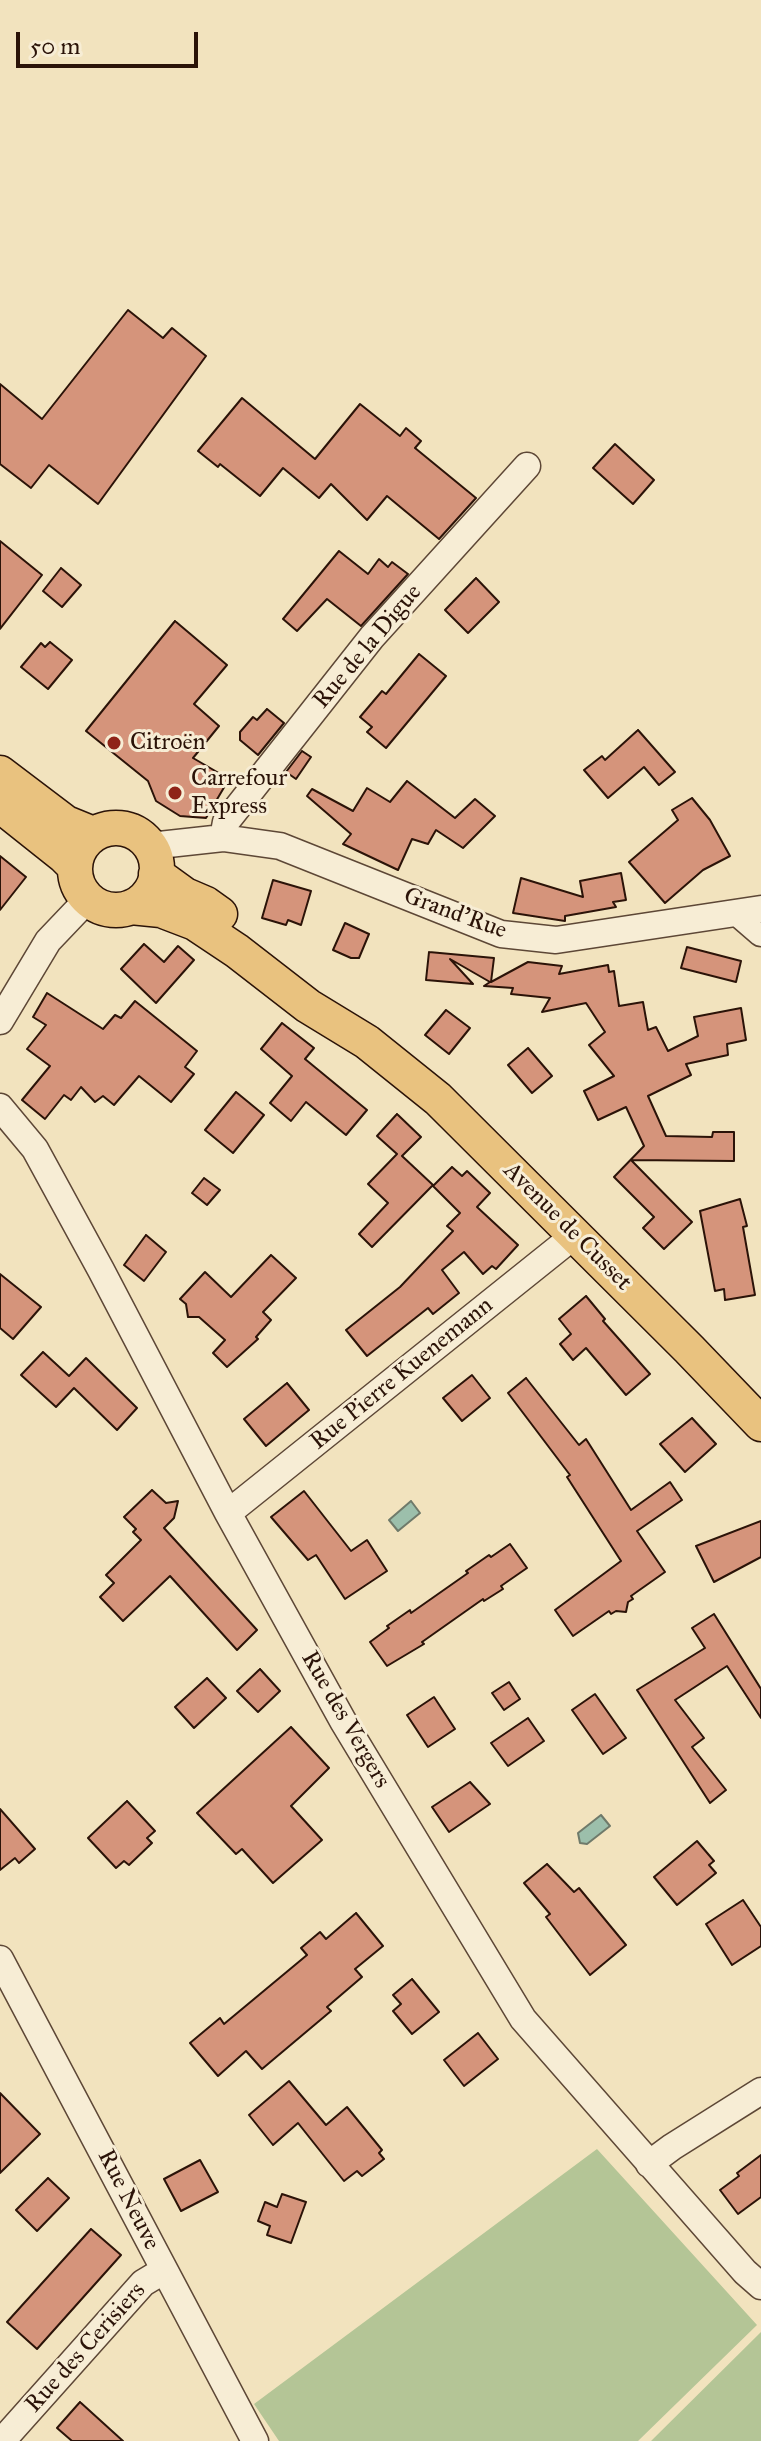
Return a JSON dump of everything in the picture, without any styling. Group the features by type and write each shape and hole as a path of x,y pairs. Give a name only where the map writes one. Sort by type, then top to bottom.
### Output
{"main road":[{"path":"0,773 66,823 93,834"},
{"path":"0,805 75,867"},
{"path":"118,828 142,836 153,860 148,894 131,907 108,909 88,899 80,890 75,867 77,854 93,834 105,829 118,828"},
{"name":"Avenue de Cusset","path":"153,860 185,895 206,904 321,991 367,1042"},
{"name":"Avenue de Cusset","path":"131,907 161,910 195,923 308,1006 367,1042 438,1099 760,1422"}],"street":[{"name":"Rue de la Digue","path":"223,838 226,822 372,637 527,466"},
{"name":"Grand'Rue","path":"153,860 223,838 280,846 501,934 556,940 750,912 761,933"},
{"path":"0,1021 48,941 88,899"},
{"name":"Rue des Vergers","path":"0,1107 35,1149 228,1513 343,1721 523,2019 745,2272 761,2286"},
{"name":"Rue Pierre Kuenemann","path":"228,1513 575,1235"},
{"name":"Rue Neuve","path":"0,1959 255,2441"},
{"path":"649,2164 761,2091"},
{"name":"Rue des Cerisiers","path":"13,2437 143,2283 163,2271"}],"shaded area":[{"path":"411,1501 420,1513 398,1531 389,1520"},
{"path":"601,1815 610,1826 587,1844 580,1843 578,1833"},
{"path":"597,2149 757,2325 638,2441 279,2441 254,2404"},
{"path":"761,2332 761,2441 651,2441"}],"building":[{"path":"128,310 163,338 172,328 206,356 98,504 49,465 31,488 0,464 0,384 42,419"},
{"path":"242,398 315,459 360,404 400,436 406,428 421,441 415,448 476,498 439,539 387,496 367,520 331,484 319,498 283,468 260,496 220,464 218,467 198,451"},
{"path":"615,444 654,480 633,504 593,468"},
{"path":"0,541 42,575 0,629"},
{"path":"339,551 368,574 379,559 388,567 392,562 408,574 361,626 327,599 297,631 283,619"},
{"path":"61,568 81,585 62,607 43,591"},
{"path":"476,578 499,602 468,633 445,610"},
{"path":"175,621 227,665 194,704 219,726 193,758 229,779 206,818 180,816 156,801 148,781 86,731"},
{"path":"50,642 72,660 48,689 21,667 41,643 45,647"},
{"path":"419,654 446,676 386,748 367,732 372,727 360,717 382,691 386,694"},
{"path":"267,709 284,723 258,755 240,740 240,732 253,717 257,720"},
{"path":"638,730 675,772 659,785 644,767 608,798 584,770 602,756 605,760"},
{"path":"302,751 311,757 296,779 286,772"},
{"path":"407,781 455,818 475,799 495,816 463,848 436,830 428,844 412,839 398,870 343,844 351,834 307,796 312,789 353,811 367,788 390,802"},
{"path":"692,798 710,820 730,856 703,870 665,903 629,862 678,820 672,810"},
{"path":"0,856 26,877 0,910"},
{"path":"621,873 626,900 613,902 616,907 565,916 565,921 513,913 521,878 583,897 580,881"},
{"path":"273,880 311,891 301,925 288,920 286,925 262,918"},
{"path":"345,923 369,934 359,958 333,950"},
{"path":"144,944 164,962 178,946 194,960 156,1003 121,969"},
{"path":"687,947 741,961 736,982 681,968"},
{"path":"429,952 494,958 491,982 528,962 562,966 559,974 608,965 609,972 614,971 619,1006 643,1002 648,1030 656,1027 668,1051 698,1036 694,1017 741,1008 746,1040 727,1044 728,1055 686,1064 691,1075 648,1096 666,1136 712,1137 713,1132 734,1132 734,1161 631,1160 692,1222 664,1249 643,1228 654,1217 614,1177 644,1146 626,1107 598,1120 584,1091 614,1076 589,1045 605,1032 586,1003 542,1012 550,998 511,994 513,988 484,986 490,982 450,959 473,984 426,980"},
{"path":"47,993 103,1029 115,1015 121,1018 135,1001 197,1051 185,1067 194,1074 171,1102 139,1076 114,1105 103,1096 95,1102 81,1087 71,1100 64,1095 45,1119 22,1100 50,1066 27,1049 46,1025 33,1017"},
{"path":"446,1010 470,1028 449,1054 425,1035"},
{"path":"282,1023 314,1048 305,1059 367,1110 346,1135 306,1102 291,1121 270,1103 292,1076 261,1049"},
{"path":"528,1048 552,1076 532,1093 508,1065"},
{"path":"236,1092 264,1115 233,1153 205,1130"},
{"path":"397,1114 421,1137 402,1156 433,1185 372,1247 359,1234 388,1203 368,1184 397,1154 377,1136"},
{"path":"452,1167 462,1176 467,1171 490,1193 477,1207 518,1245 496,1269 492,1266 483,1274 464,1252 442,1270 459,1293 433,1314 428,1308 367,1356 346,1330 400,1287 453,1231 447,1226 460,1213 433,1186"},
{"path":"204,1178 220,1190 207,1205 192,1193"},
{"path":"740,1199 747,1226 743,1227 755,1295 725,1300 724,1289 715,1291 700,1211"},
{"path":"146,1235 166,1252 144,1281 124,1265"},
{"path":"271,1255 296,1278 263,1312 271,1320 256,1337 258,1339 227,1367 213,1353 225,1340 199,1317 188,1317 186,1304 180,1299 205,1272 231,1297"},
{"path":"0,1274 41,1307 13,1339 0,1328"},
{"path":"586,1296 605,1319 603,1321 650,1374 626,1395 586,1348 573,1360 560,1344 571,1334 559,1319"},
{"path":"43,1352 69,1376 86,1358 137,1408 117,1430 74,1388 56,1407 21,1375"},
{"path":"472,1375 490,1398 462,1421 443,1398"},
{"path":"526,1378 579,1445 586,1439 631,1510 670,1482 682,1500 637,1531 665,1572 631,1596 633,1599 628,1602 626,1612 611,1614 609,1611 573,1636 555,1610 621,1561 567,1477 570,1475 508,1393"},
{"path":"287,1383 309,1410 266,1446 244,1419"},
{"path":"692,1418 716,1444 685,1472 660,1444"},
{"path":"152,1490 166,1503 178,1501 174,1518 164,1528 257,1630 237,1650 170,1576 123,1621 100,1597 114,1583 106,1575 141,1540 133,1532 136,1529 124,1517"},
{"path":"304,1491 351,1551 367,1540 387,1571 345,1599 316,1555 308,1560 271,1517"},
{"path":"761,1521 761,1557 714,1582 696,1546"},
{"path":"510,1544 527,1568 501,1586 503,1589 483,1599 422,1642 424,1644 387,1666 370,1642 389,1628 387,1626 410,1610 411,1613 489,1555 491,1557"},
{"path":"714,1614 761,1689 761,1718 727,1666 675,1700 704,1738 692,1747 726,1790 710,1803 637,1690 705,1648 692,1628"},
{"path":"260,1669 280,1691 258,1712 237,1691"},
{"path":"207,1678 226,1698 194,1728 175,1707"},
{"path":"509,1682 520,1699 504,1710 492,1693"},
{"path":"595,1694 626,1738 603,1754 572,1710"},
{"path":"434,1697 455,1729 428,1747 407,1715"},
{"path":"528,1718 544,1741 508,1766 491,1743"},
{"path":"291,1727 329,1768 291,1806 322,1840 273,1883 242,1849 236,1854 197,1813"},
{"path":"470,1782 490,1804 449,1832 432,1807"},
{"path":"127,1801 155,1831 147,1838 152,1843 129,1865 124,1861 116,1868 88,1838"},
{"path":"0,1809 35,1849 19,1863 15,1858 0,1870"},
{"path":"697,1841 714,1861 709,1865 716,1873 677,1905 654,1877"},
{"path":"547,1864 574,1892 579,1888 626,1945 590,1975 546,1917 550,1914 524,1883"},
{"path":"743,1900 761,1927 761,1946 732,1965 706,1924"},
{"path":"356,1913 383,1946 355,1969 362,1977 327,2007 331,2011 262,2069 246,2051 218,2076 190,2043 220,2018 224,2024 307,1955 301,1948 320,1932 326,1939"},
{"path":"412,1979 439,2012 412,2034 393,2011 401,2004 393,1995"},
{"path":"478,2033 498,2059 464,2086 444,2060"},
{"path":"289,2081 326,2125 347,2107 382,2150 379,2153 384,2159 362,2176 357,2171 344,2181 298,2123 273,2145 249,2115"},
{"path":"0,2093 40,2134 0,2173"},
{"path":"761,2155 761,2197 738,2214 720,2190"},
{"path":"200,2160 218,2192 181,2211 164,2179"},
{"path":"48,2178 69,2198 37,2231 16,2210"},
{"path":"282,2194 306,2202 291,2243 267,2235 270,2226 258,2221 265,2202 277,2207"},
{"path":"91,2229 121,2255 37,2349 7,2322"},
{"path":"80,2402 123,2441 72,2441 57,2428"}],"place":[{"name":"Citroën","path":"114,743"},
{"name":"Carrefour Express","path":"175,793"}]}
